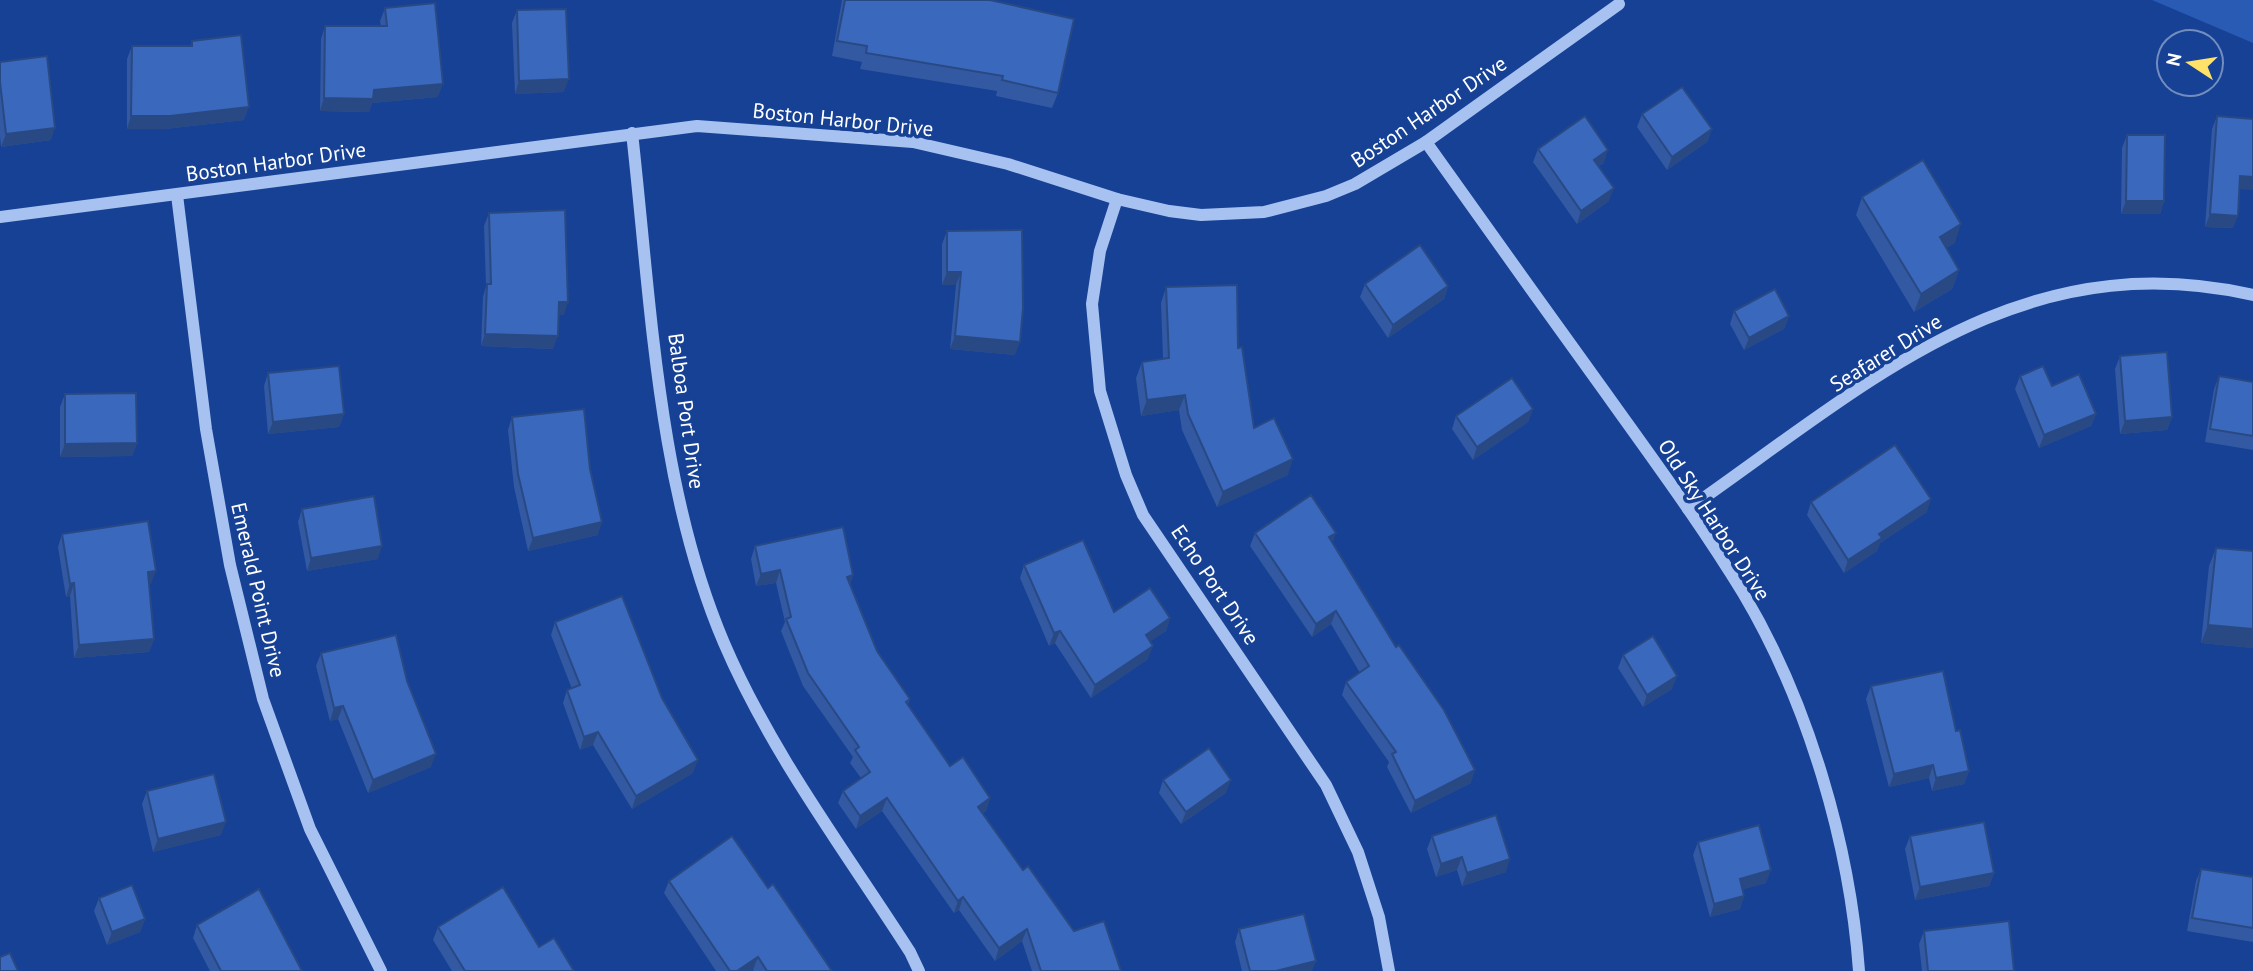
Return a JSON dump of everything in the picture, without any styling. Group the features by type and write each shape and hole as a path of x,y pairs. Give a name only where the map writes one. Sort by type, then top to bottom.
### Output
{"street":[{"name":"Boston Harbor Drive","path":"0,217 697,126 913,142 1008,164 1117,199 1201,215 1264,212 1296,206 1345,188 1426,142 1619,4"},
{"name":"Balboa Port Drive","path":"632,133 671,469 693,557 724,643 764,725 911,952 919,971"},
{"name":"Old Sky Harbor Drive","path":"1426,142 1688,509 1744,595 1780,668 1815,757 1841,849 1858,971"},
{"name":"Emerald Point Drive","path":"177,195 205,429 230,565 263,699 310,829 381,971"},
{"name":"Echo Port Drive","path":"1117,199 1100,251 1092,304 1100,391 1126,475 1143,515 1325,785 1358,852 1379,917 1389,971"},
{"name":"Seafarer Drive","path":"1688,509 1917,350 1989,315 2035,299 2131,283 2179,282 2253,295"}],"shaded area":[{"path":"2152,0 2253,0 2253,43 2225,31 2225,28 2218,28"}],"building":[{"path":"845,0 990,0 1074,19 1058,93 1002,80 1003,76 866,53 867,46 837,41"},
{"path":"435,3 443,84 374,90 373,99 324,98 325,26 387,26 385,8"},
{"path":"566,9 569,79 519,81 517,10"},
{"path":"241,35 249,107 170,116 131,116 132,46 192,46 192,41"},
{"path":"47,56 55,128 6,134 0,62"},
{"path":"1682,87 1712,129 1672,157 1642,114"},
{"path":"1585,116 1608,150 1594,160 1614,188 1581,211 1538,149"},
{"path":"2217,116 2253,119 2253,177 2240,176 2238,216 2210,214"},
{"path":"2127,135 2165,135 2164,201 2126,201"},
{"path":"1923,160 1961,224 1940,237 1959,270 1921,294 1862,197"},
{"path":"565,210 568,302 559,302 558,336 485,334 487,284 491,284 489,213"},
{"path":"1022,230 1023,308 1020,342 955,336 961,272 947,272 947,231"},
{"path":"1420,245 1448,286 1393,325 1365,284"},
{"path":"1237,285 1238,348 1242,347 1254,428 1274,418 1293,459 1223,492 1188,414 1185,395 1147,400 1142,362 1169,358 1166,287"},
{"path":"1775,289 1789,316 1749,338 1734,311"},
{"path":"2167,352 2172,417 2125,421 2120,356"},
{"path":"339,366 344,414 273,422 268,373"},
{"path":"2043,366 2052,386 2079,374 2096,414 2044,435 2020,376"},
{"path":"2219,376 2253,382 2253,436 2210,429"},
{"path":"1512,378 1533,409 1477,447 1456,416"},
{"path":"136,393 137,443 65,444 65,394"},
{"path":"584,409 590,469 602,522 533,538 518,474 512,417"},
{"path":"1895,445 1931,499 1879,534 1882,538 1848,560 1811,502"},
{"path":"1311,495 1336,533 1329,537 1396,647 1399,645 1444,710 1475,770 1415,801 1392,754 1396,752 1346,682 1369,666 1336,611 1316,624 1255,533"},
{"path":"374,496 382,546 311,558 302,509"},
{"path":"148,521 156,571 148,572 154,639 79,645 74,583 70,584 62,534"},
{"path":"843,527 853,575 847,577 877,651 910,699 906,702 950,766 963,757 990,798 978,807 1023,870 1028,866 1074,931 1104,921 1121,971 1041,971 1027,929 999,948 963,897 958,901 887,798 860,816 843,791 870,772 855,750 859,747 808,673 786,619 791,617 780,570 761,574 755,546"},
{"path":"1083,540 1114,612 1150,588 1170,618 1146,635 1153,646 1095,685 1060,631 1054,633 1024,565"},
{"path":"2216,548 2253,551 2253,629 2208,625"},
{"path":"622,596 662,698 698,760 636,796 598,732 584,737 567,690 580,685 555,622"},
{"path":"396,635 407,681 436,754 373,780 343,706 334,708 321,653"},
{"path":"1653,636 1677,676 1647,695 1623,655"},
{"path":"1943,671 1956,731 1960,730 1969,771 1936,778 1933,765 1894,774 1871,686"},
{"path":"1209,748 1231,780 1186,812 1163,780"},
{"path":"214,774 226,822 158,839 147,791"},
{"path":"1496,815 1510,859 1467,873 1462,857 1441,864 1432,836"},
{"path":"1984,822 1994,873 1920,887 1910,836"},
{"path":"1759,825 1771,870 1740,879 1744,896 1714,904 1698,842"},
{"path":"732,836 768,888 773,884 832,971 767,971 758,957 737,971 730,971 669,881"},
{"path":"2201,869 2253,877 2253,928 2192,918"},
{"path":"132,885 145,919 112,932 99,898"},
{"path":"503,887 539,947 554,938 574,971 465,971 438,927"},
{"path":"259,889 302,971 221,971 197,925"},
{"path":"1304,914 1316,961 1276,971 1250,971 1239,929"},
{"path":"2009,921 2014,971 1928,971 1924,931"},
{"path":"10,953 18,971 0,971 0,957"}]}
